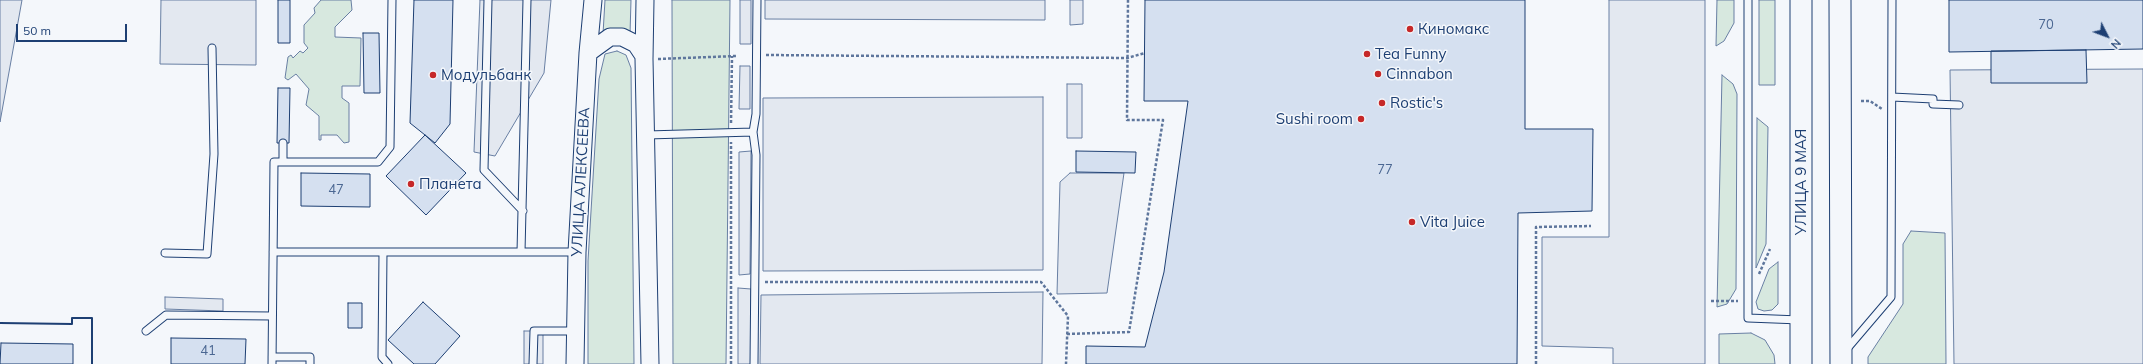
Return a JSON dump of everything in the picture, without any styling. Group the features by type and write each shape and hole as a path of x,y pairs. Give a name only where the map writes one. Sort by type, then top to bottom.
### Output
{"main road":[{"name":"УЛИЦА 9 МАЯ","path":"1801,0 1801,364"},
{"path":"1840,0 1841,360"}],"street":[{"name":"УЛИЦА АЛЕКСЕЕВА","path":"575,364 577,252 588,54 593,0"},
{"path":"645,0 644,58 647,135 650,364"},
{"path":"588,54 610,37 622,37 636,44 644,58"}],"lane":[{"path":"310,364 310,357 272,360 274,162 378,162 390,147 392,0"},
{"path":"488,0 484,170 523,211"},
{"path":"521,252 527,0"},
{"path":"754,364 756,155 753,132 756,114 757,0"},
{"path":"1748,0 1748,318 1800,320"},
{"path":"1841,360 1891,297 1892,0"},
{"path":"166,254 206,254 214,154 212,48"},
{"path":"1892,98 1933,99 1933,104 1959,105"},
{"path":"647,135 753,132"},
{"path":"283,143 283,162"},
{"path":"273,252 577,252"},
{"path":"383,252 382,357 388,364"},
{"path":"146,331 166,315 272,316"},
{"path":"533,364 534,331 576,331"}],"path":[{"path":"1067,334 1129,332 1163,120 1127,120 1128,0"},
{"path":"762,55 1127,58 1145,53"},
{"path":"731,364 732,56"},
{"path":"644,58 736,56"},
{"path":"1861,101 1870,101 1892,117"},
{"path":"1536,364 1536,227 1592,226"},
{"path":"755,282 1041,282 1068,316 1066,364"}],"shaded area":[{"path":"0,0 22,0 0,122"},
{"path":"161,0 256,0 256,65 160,64"},
{"path":"321,0 351,0 352,10 335,27 335,37 361,38 360,86 342,86 342,98 349,103 349,142 344,143 337,135 321,135 321,140 319,140 319,116 306,105 309,89 296,74 288,80 285,78 288,57 291,55 293,58 300,51 303,53 308,48 304,43 304,25 315,13 314,8"},
{"path":"480,0 551,0 544,73 495,156 474,152"},
{"path":"605,0 631,0 630,34 603,34"},
{"path":"672,0 730,0 726,364 673,364"},
{"path":"740,0 751,0 751,44 740,44"},
{"path":"765,0 1045,0 1045,20 765,19"},
{"path":"1070,0 1083,0 1083,24 1070,25"},
{"path":"1609,0 1705,0 1705,364 1613,364 1613,348 1542,346 1542,237 1609,237"},
{"path":"1717,0 1734,0 1734,23 1724,41 1716,46"},
{"path":"1759,0 1775,0 1775,85 1759,85"},
{"path":"617,51 626,55 631,68 634,364 588,364 588,261 599,79 605,54"},
{"path":"740,66 750,66 750,109 739,109"},
{"path":"2143,69 2143,364 1954,364 1950,70"},
{"path":"1722,75 1733,84 1737,94 1736,289 1727,304 1717,307"},
{"path":"1067,84 1082,84 1082,138 1067,138"},
{"path":"1043,97 1043,270 763,271 763,98"},
{"path":"1757,118 1768,127 1766,244 1756,268"},
{"path":"751,151 750,274 739,275 739,152"},
{"path":"1070,173 1124,173 1107,293 1057,294 1060,182"},
{"path":"1911,231 1945,233 1946,364 1868,364 1868,357 1903,304 1903,244"},
{"path":"1778,262 1778,304 1772,310 1764,311 1758,309 1756,302 1769,269"},
{"path":"738,288 751,289 751,364 738,364"},
{"path":"1043,292 1042,364 760,364 761,295"},
{"path":"165,297 223,299 223,311 165,309"},
{"path":"524,331 543,331 543,364 524,364"},
{"path":"1751,333 1765,340 1774,355 1775,364 1719,364 1719,334"}],"building":[{"path":"278,0 290,0 290,43 278,43"},
{"path":"414,0 453,0 450,124 435,143 410,123"},
{"path":"1145,0 1525,0 1525,129 1593,129 1592,211 1518,213 1517,364 1086,364 1086,346 1145,347 1164,272 1188,101 1144,101"},
{"path":"1949,0 2143,0 2143,49 1949,52"},
{"path":"363,33 379,33 380,93 364,93"},
{"path":"2086,50 2087,83 1991,83 1991,51"},
{"path":"278,88 290,88 289,143 277,143"},
{"path":"425,135 466,173 426,215 386,176"},
{"path":"1076,151 1136,152 1135,173 1076,172"},
{"path":"301,173 370,174 370,207 301,206"},
{"path":"423,302 460,336 435,364 414,364 388,340"},
{"path":"348,303 362,303 362,328 348,328"},
{"path":"171,338 246,339 245,364 171,364"},
{"path":"1,343 73,344 73,364 0,364"}],"wall":[{"path":"0,323 72,324 72,318 92,318 92,364"}],"place":[{"name":"Киномакс","path":"1410,29"},
{"name":"Tea Funny","path":"1367,54"},
{"name":"Cinnabon","path":"1378,74"},
{"name":"Модульбанк","path":"433,75"},
{"name":"Rostic's","path":"1382,103"},
{"name":"Sushi room","path":"1361,119"},
{"name":"Планета","path":"411,184"},
{"name":"Vita Juice","path":"1412,222"}]}
